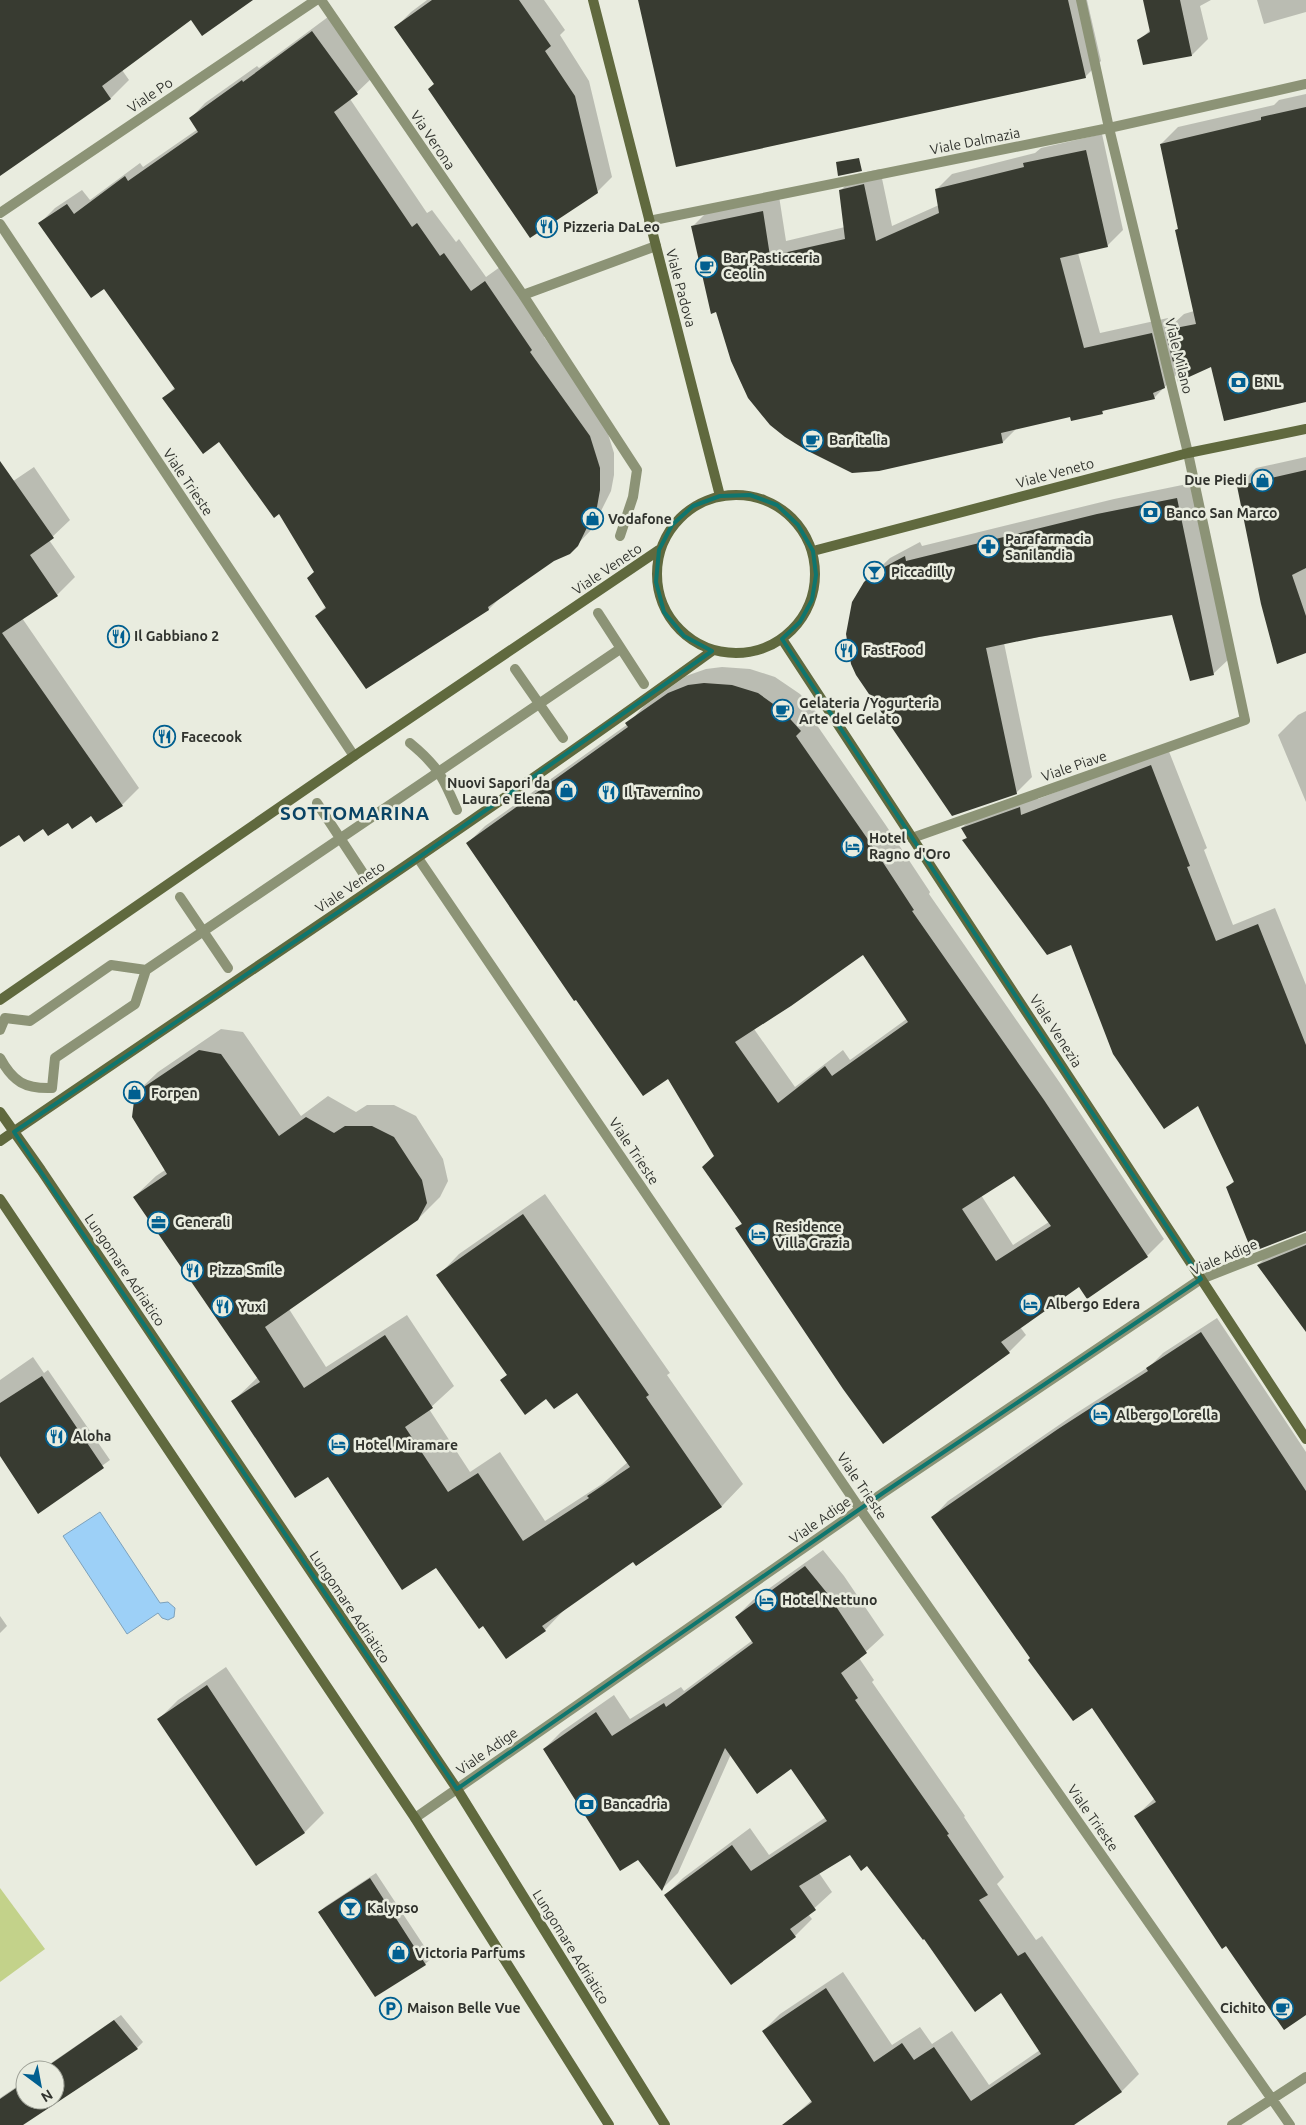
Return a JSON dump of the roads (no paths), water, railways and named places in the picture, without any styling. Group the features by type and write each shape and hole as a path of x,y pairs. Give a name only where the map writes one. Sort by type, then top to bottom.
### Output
{"street":[{"name":"Viale Po","path":"0,213 316,0"},
{"name":"Via Verona","path":"320,0 523,295 637,470 633,497 620,536"},
{"name":"Viale Padova","path":"593,0 720,496"},
{"name":"Viale Milano","path":"1081,0 1109,128 1188,453 1245,720"},
{"name":"Viale Dalmazia","path":"649,221 1109,128 1306,84"},
{"name":"Viale Trieste","path":"0,224 354,756"},
{"path":"523,295 656,246"},
{"name":"Viale Veneto","path":"812,551 1188,453 1306,429"},
{"path":"750,495 777,505 798,525 812,551 816,575 812,600 800,622 782,639 759,649 736,654 712,651 684,636 664,612 656,582 659,550 672,526 694,506 720,496 750,495"},
{"name":"Viale Veneto","path":"0,1000 354,756 659,550"},
{"path":"598,613 644,684"},
{"name":"Viale Venezia","path":"782,639 1306,1439"},
{"path":"0,1058 6,1069 18,1082 34,1088 52,1088 55,1058 135,1004 146,970 620,649"},
{"name":"Viale Veneto","path":"0,1141 418,858 712,651"},
{"path":"515,669 563,738"},
{"name":"Viale Piave","path":"912,838 1245,720"},
{"path":"410,743 430,759 440,772 457,810"},
{"path":"317,803 364,873"},
{"name":"Viale Trieste","path":"418,858 860,1509 1290,2125"},
{"path":"180,897 228,968"},
{"path":"0,1030 5,1018 30,1021 111,965 146,970"},
{"name":"Lungomare Adriatico","path":"0,1112 457,1789 665,2125"},
{"path":"0,1199 415,1818 609,2125"},
{"name":"Viale Adige","path":"415,1818 860,1509 1202,1279 1306,1238"},
{"path":"1232,2125 1306,2077"}],"water":[{"path":"100,1512 160,1603 168,1602 175,1608 174,1617 168,1620 162,1618 158,1613 127,1634 63,1536"}],"place":[{"name":"Pizzeria DaLeo","path":"547,227"},
{"name":"Bar Pasticceria Ceolin","path":"707,266"},
{"name":"BNL","path":"1238,382"},
{"name":"Bar italia","path":"813,440"},
{"name":"Due Piedi","path":"1263,480"},
{"name":"Banco San Marco","path":"1150,513"},
{"name":"Vodafone","path":"592,519"},
{"name":"Parafarmacia Sanilandia","path":"989,547"},
{"name":"Piccadilly","path":"875,572"},
{"name":"Il Gabbiano 2","path":"118,636"},
{"name":"FastFood","path":"847,650"},
{"name":"Gelateria /Yogurteria Arte del Gelato","path":"783,711"},
{"name":"Facecook","path":"165,737"},
{"name":"Nuovi Sapori da Laura e Elena","path":"566,791"},
{"name":"Il Tavernino","path":"608,792"},
{"name":"Hotel Ragno d'Oro","path":"853,846"},
{"name":"Forpen","path":"135,1093"},
{"name":"Generali","path":"159,1222"},
{"name":"Residence Villa Grazia","path":"759,1235"},
{"name":"Pizza Smile","path":"193,1270"},
{"name":"Albergo Edera","path":"1030,1304"},
{"name":"Yuxi","path":"222,1307"},
{"name":"Albergo Lorella","path":"1100,1415"},
{"name":"Aloha","path":"57,1436"},
{"name":"Hotel Miramare","path":"339,1445"},
{"name":"Hotel Nettuno","path":"766,1600"},
{"name":"Bancadria","path":"587,1804"},
{"name":"Kalypso","path":"351,1908"},
{"name":"Victoria Parfums","path":"399,1953"},
{"name":"Maison Belle Vue","path":"391,2008"},
{"name":"Cichito","path":"1282,2008"}],"district":[{"name":"SOTTOMARINA","path":"355,813"}]}
